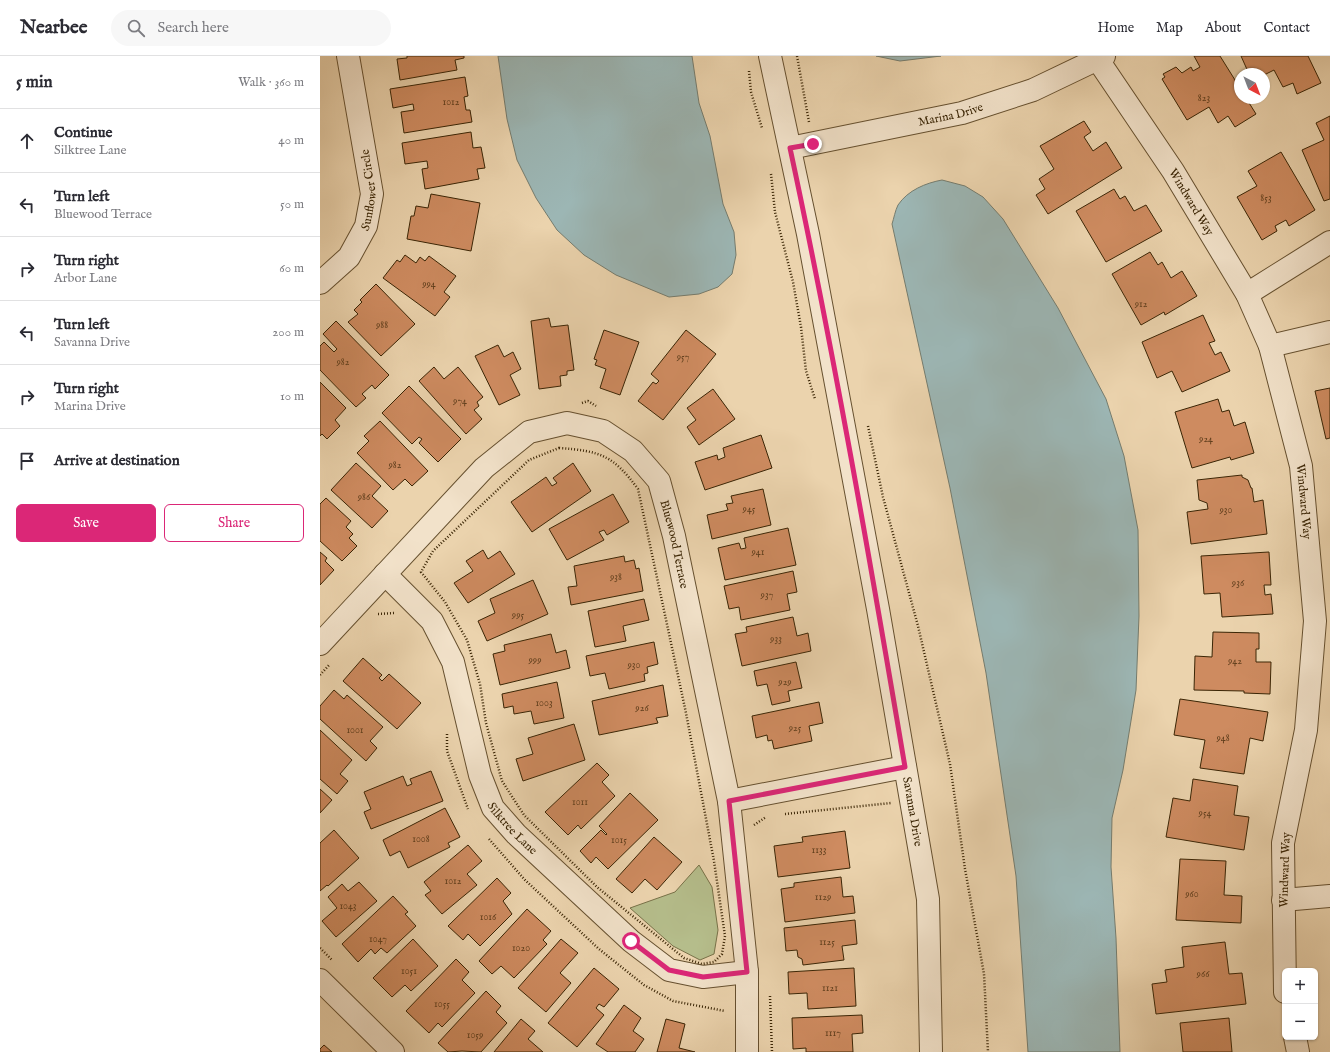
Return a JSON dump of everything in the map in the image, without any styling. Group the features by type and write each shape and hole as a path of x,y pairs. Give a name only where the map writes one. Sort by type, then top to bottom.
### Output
{"street":[{"name":"Sunflower Circle","path":"320,283 349,257 366,226 372,194 348,56"},
{"name":"Savanna Drive","path":"770,56 808,234 878,609 928,899 931,1052"},
{"name":"Marina Drive","path":"790,148 962,113 1033,90 1101,58"},
{"name":"Windward Way","path":"1101,58 1173,171 1247,294 1270,346 1301,466 1322,620 1306,730 1283,842 1284,968"},
{"path":"1247,294 1330,242"},
{"path":"1270,346 1330,332"},
{"name":"Bluewood Terrace","path":"320,644 484,468 529,432 567,423 604,431 633,451 659,481 674,536 729,801 747,972 748,1052"},
{"name":"Silktree Lane","path":"385,574 432,621 452,662 480,775 493,808 512,828 631,941 669,970 703,977 747,972"},
{"path":"729,801 905,767"},
{"path":"1283,900 1330,896"},
{"path":"320,980 393,1052"},
{"path":"1296,1040 1298,1052"}],"path":[{"path":"797,56 813,144"},
{"path":"748,63 751,92 763,133"},
{"path":"770,167 775,212 793,282 801,327 806,371 816,402"},
{"path":"580,403 588,402 601,409"},
{"path":"867,424 883,497 918,626 950,764 965,869 984,974 988,1052"},
{"path":"559,448 588,450 614,461 628,475 638,489 674,651 714,861 725,936 722,954 714,962 702,964 684,958 598,887 524,815 502,780 486,723 480,684 467,640 445,602 421,572 433,551 529,460 559,448"},
{"path":"784,814 898,802"},
{"path":"754,833 754,825 768,816"},
{"path":"770,988 772,1052"}],"green space":[{"path":"699,865 712,887 718,930 714,954 700,960 673,946 630,908 675,892"}],"water":[{"path":"498,56 692,56 699,103 710,136 723,204 734,232 736,255 732,274 718,287 699,294 669,297 616,275 584,255 557,230 536,198 517,160 507,119"},
{"path":"876,56 941,56 900,61"},
{"path":"942,180 965,186 983,197 1003,219 1058,308 1106,399 1124,456 1138,530 1139,616 1136,690 1123,770 1112,818 1111,867 1116,938 1120,1052 1028,1052 1016,876 986,673 950,488 892,224 898,205 907,195 924,185"}],"building":[{"path":"407,56 464,56 464,58 455,60 457,70 400,80 397,59 407,58"},
{"path":"1194,56 1220,56 1234,78 1234,104 1250,104 1256,114 1235,127 1228,116 1218,123 1209,107 1187,120 1162,79 1165,77 1163,74 1176,67 1182,73 1191,67 1193,71 1200,67"},
{"path":"1241,56 1308,56 1321,83 1297,94 1293,83 1283,87 1274,70 1270,72 1270,68 1246,68"},
{"path":"465,77 468,96 464,97 466,110 470,110 472,122 404,133 401,112 414,110 413,104 393,108 390,89"},
{"path":"1330,116 1330,199 1324,201 1302,150 1324,140 1316,123"},
{"path":"1084,121 1091,132 1084,137 1093,151 1106,142 1122,168 1048,214 1036,195 1045,189 1039,179 1054,169 1040,146"},
{"path":"471,132 473,148 481,147 485,168 477,169 479,179 425,189 422,169 428,168 427,161 405,164 402,143"},
{"path":"1281,152 1315,210 1289,226 1286,220 1275,226 1277,231 1262,240 1237,197 1257,186 1248,171"},
{"path":"1114,189 1120,199 1125,196 1134,211 1146,205 1162,231 1106,262 1076,211"},
{"path":"431,194 480,203 471,251 407,239 411,216 414,216 416,206 428,208"},
{"path":"1150,252 1158,265 1162,262 1171,278 1182,271 1197,296 1165,315 1164,312 1141,325 1112,274"},
{"path":"405,255 416,263 420,257 425,261 429,256 456,276 444,292 450,297 435,316 383,278 397,260 400,262"},
{"path":"376,284 415,324 381,356 348,322 358,314 354,310 362,302 360,300"},
{"path":"1203,315 1215,341 1209,343 1215,355 1221,352 1230,371 1182,392 1172,371 1157,378 1142,342"},
{"path":"549,318 551,327 568,325 574,370 567,371 567,375 560,376 561,386 539,389 531,321"},
{"path":"336,321 389,375 375,389 372,385 362,394 366,398 356,407 320,370 320,346 324,342 334,352 337,349 323,334"},
{"path":"604,330 639,342 620,395 600,388 606,369 595,365 597,360 594,359"},
{"path":"686,330 716,354 663,420 638,401 653,382 656,384 659,381 651,374"},
{"path":"498,345 504,357 513,352 521,369 510,375 520,395 499,405 475,356"},
{"path":"434,367 444,379 458,367 483,397 477,402 479,406 474,410 482,419 466,434 419,381"},
{"path":"320,382 346,408 335,420 340,426 327,439 322,434 320,436"},
{"path":"409,386 461,439 438,462 419,443 422,439 419,437 412,444 382,413"},
{"path":"1330,388 1330,438 1326,439 1315,391"},
{"path":"713,389 735,419 699,445 687,427 696,420 687,408"},
{"path":"1218,399 1222,412 1229,410 1234,426 1245,422 1254,453 1231,460 1230,457 1192,468 1175,412"},
{"path":"380,421 428,471 412,486 405,479 393,490 357,453 369,441 364,436"},
{"path":"761,435 772,468 705,490 695,462 717,455 718,460 725,457 723,448"},
{"path":"356,463 381,486 372,496 388,511 372,528 331,490"},
{"path":"573,463 591,491 532,532 511,502 546,477 552,486 557,483 553,478"},
{"path":"1242,475 1242,477 1248,480 1252,488 1254,502 1263,500 1267,534 1191,544 1187,512 1208,509 1207,503 1199,500 1197,480"},
{"path":"763,489 771,525 712,539 707,515 728,510 726,504 733,503 731,496"},
{"path":"613,494 629,522 607,535 604,530 599,532 604,540 567,560 549,529"},
{"path":"326,498 351,521 346,527 353,534 349,538 357,546 342,561 320,541 320,504"},
{"path":"788,528 796,565 725,580 718,548 739,543 741,549 746,548 744,538"},
{"path":"483,550 488,559 500,551 515,574 468,603 454,583 473,571 466,561"},
{"path":"320,552 327,558 325,561 334,570 320,585"},
{"path":"1269,552 1271,585 1264,585 1265,595 1271,594 1273,614 1222,617 1220,593 1204,594 1201,556"},
{"path":"624,556 625,562 634,560 636,569 639,568 643,591 571,605 568,587 577,586 574,566"},
{"path":"793,571 797,592 787,594 790,610 741,620 739,607 729,609 724,586"},
{"path":"533,580 548,614 487,641 478,621 495,613 490,599"},
{"path":"644,599 649,620 623,626 626,641 595,647 588,611"},
{"path":"793,617 797,636 808,633 811,651 742,666 735,634 747,632 746,627"},
{"path":"1213,632 1259,633 1259,649 1256,649 1256,662 1271,662 1270,694 1244,693 1244,691 1194,690 1195,656 1212,657"},
{"path":"551,634 556,653 566,650 570,668 500,685 493,654 505,651 504,645"},
{"path":"654,642 658,664 647,667 648,673 644,674 645,681 609,689 605,673 590,676 586,656"},
{"path":"363,658 382,675 379,678 382,681 389,674 421,703 397,729 343,681"},
{"path":"796,662 802,688 788,691 790,701 772,705 767,684 757,686 754,671"},
{"path":"557,682 564,718 534,724 531,711 514,714 513,706 504,708 502,694"},
{"path":"663,685 668,716 656,718 658,723 599,735 592,701"},
{"path":"334,690 344,699 347,695 383,727 370,741 377,748 366,761 320,719 320,706"},
{"path":"1180,699 1268,712 1263,741 1250,738 1244,774 1200,768 1205,740 1174,735"},
{"path":"819,702 823,723 809,726 812,741 774,749 772,740 768,741 767,735 756,738 752,716"},
{"path":"574,724 585,760 523,781 516,759 533,754 528,738"},
{"path":"320,730 352,760 340,774 348,781 337,794 320,779"},
{"path":"597,763 609,775 602,782 615,796 581,829 578,825 568,835 545,812"},
{"path":"431,771 443,801 371,829 364,812 371,809 364,792 403,776 407,786 412,784 410,779"},
{"path":"1193,779 1238,786 1234,815 1249,817 1244,850 1166,837 1173,798 1190,801"},
{"path":"320,789 332,800 320,813"},
{"path":"630,793 658,820 608,869 596,857 591,863 580,851 601,830 606,835 607,834 599,826"},
{"path":"445,808 460,837 448,843 450,847 408,868 400,851 390,856 383,840"},
{"path":"334,830 359,858 328,886 327,885 320,891 320,843"},
{"path":"845,831 850,868 778,877 774,846 803,842 802,837"},
{"path":"654,837 682,862 657,890 645,879 632,893 616,879"},
{"path":"468,845 482,861 467,874 477,885 442,914 425,895 431,891 424,882"},
{"path":"1180,859 1226,861 1224,895 1242,896 1241,923 1176,920"},
{"path":"841,877 843,897 853,896 855,913 785,922 781,889 794,887 794,883"},
{"path":"497,878 511,893 503,901 512,914 480,946 468,934 463,940 448,926"},
{"path":"359,882 377,901 336,937 322,921 337,908 328,897 342,884 348,891"},
{"path":"393,896 408,912 405,914 416,926 387,953 381,948 375,954 371,949 358,962 342,944"},
{"path":"527,909 551,931 543,940 547,944 514,978 501,966 492,974 479,961"},
{"path":"855,920 857,944 842,946 844,960 803,965 802,959 798,957 797,950 786,951 784,928"},
{"path":"413,939 438,966 411,991 405,985 392,997 373,978"},
{"path":"561,939 578,953 560,973 571,983 546,1012 518,988"},
{"path":"1225,942 1229,974 1242,973 1246,1004 1156,1014 1152,984 1167,982 1165,970 1184,967 1182,947"},
{"path":"456,959 469,972 462,980 475,993 442,1027 438,1023 429,1033 406,1011"},
{"path":"594,968 619,989 604,1007 599,1004 596,1008 604,1015 577,1047 548,1023"},
{"path":"854,968 856,1006 808,1009 807,993 789,994 788,972"},
{"path":"486,991 501,1006 496,1012 507,1023 481,1052 448,1052 438,1043"},
{"path":"624,1005 641,1018 633,1031 644,1039 635,1052 608,1052 596,1044"},
{"path":"862,1015 863,1033 852,1034 853,1052 806,1052 806,1048 793,1049 792,1018"},
{"path":"1229,1018 1232,1052 1183,1052 1180,1023"},
{"path":"521,1019 535,1031 528,1039 543,1052 494,1052"},
{"path":"666,1019 685,1024 679,1048 695,1052 657,1052"},
{"path":"324,1045 332,1052 320,1052 320,1049"}],"route":[{"path":"631,941 669,970 703,977 747,972 729,801 905,767 878,609 808,234 790,148 813,144"}]}
